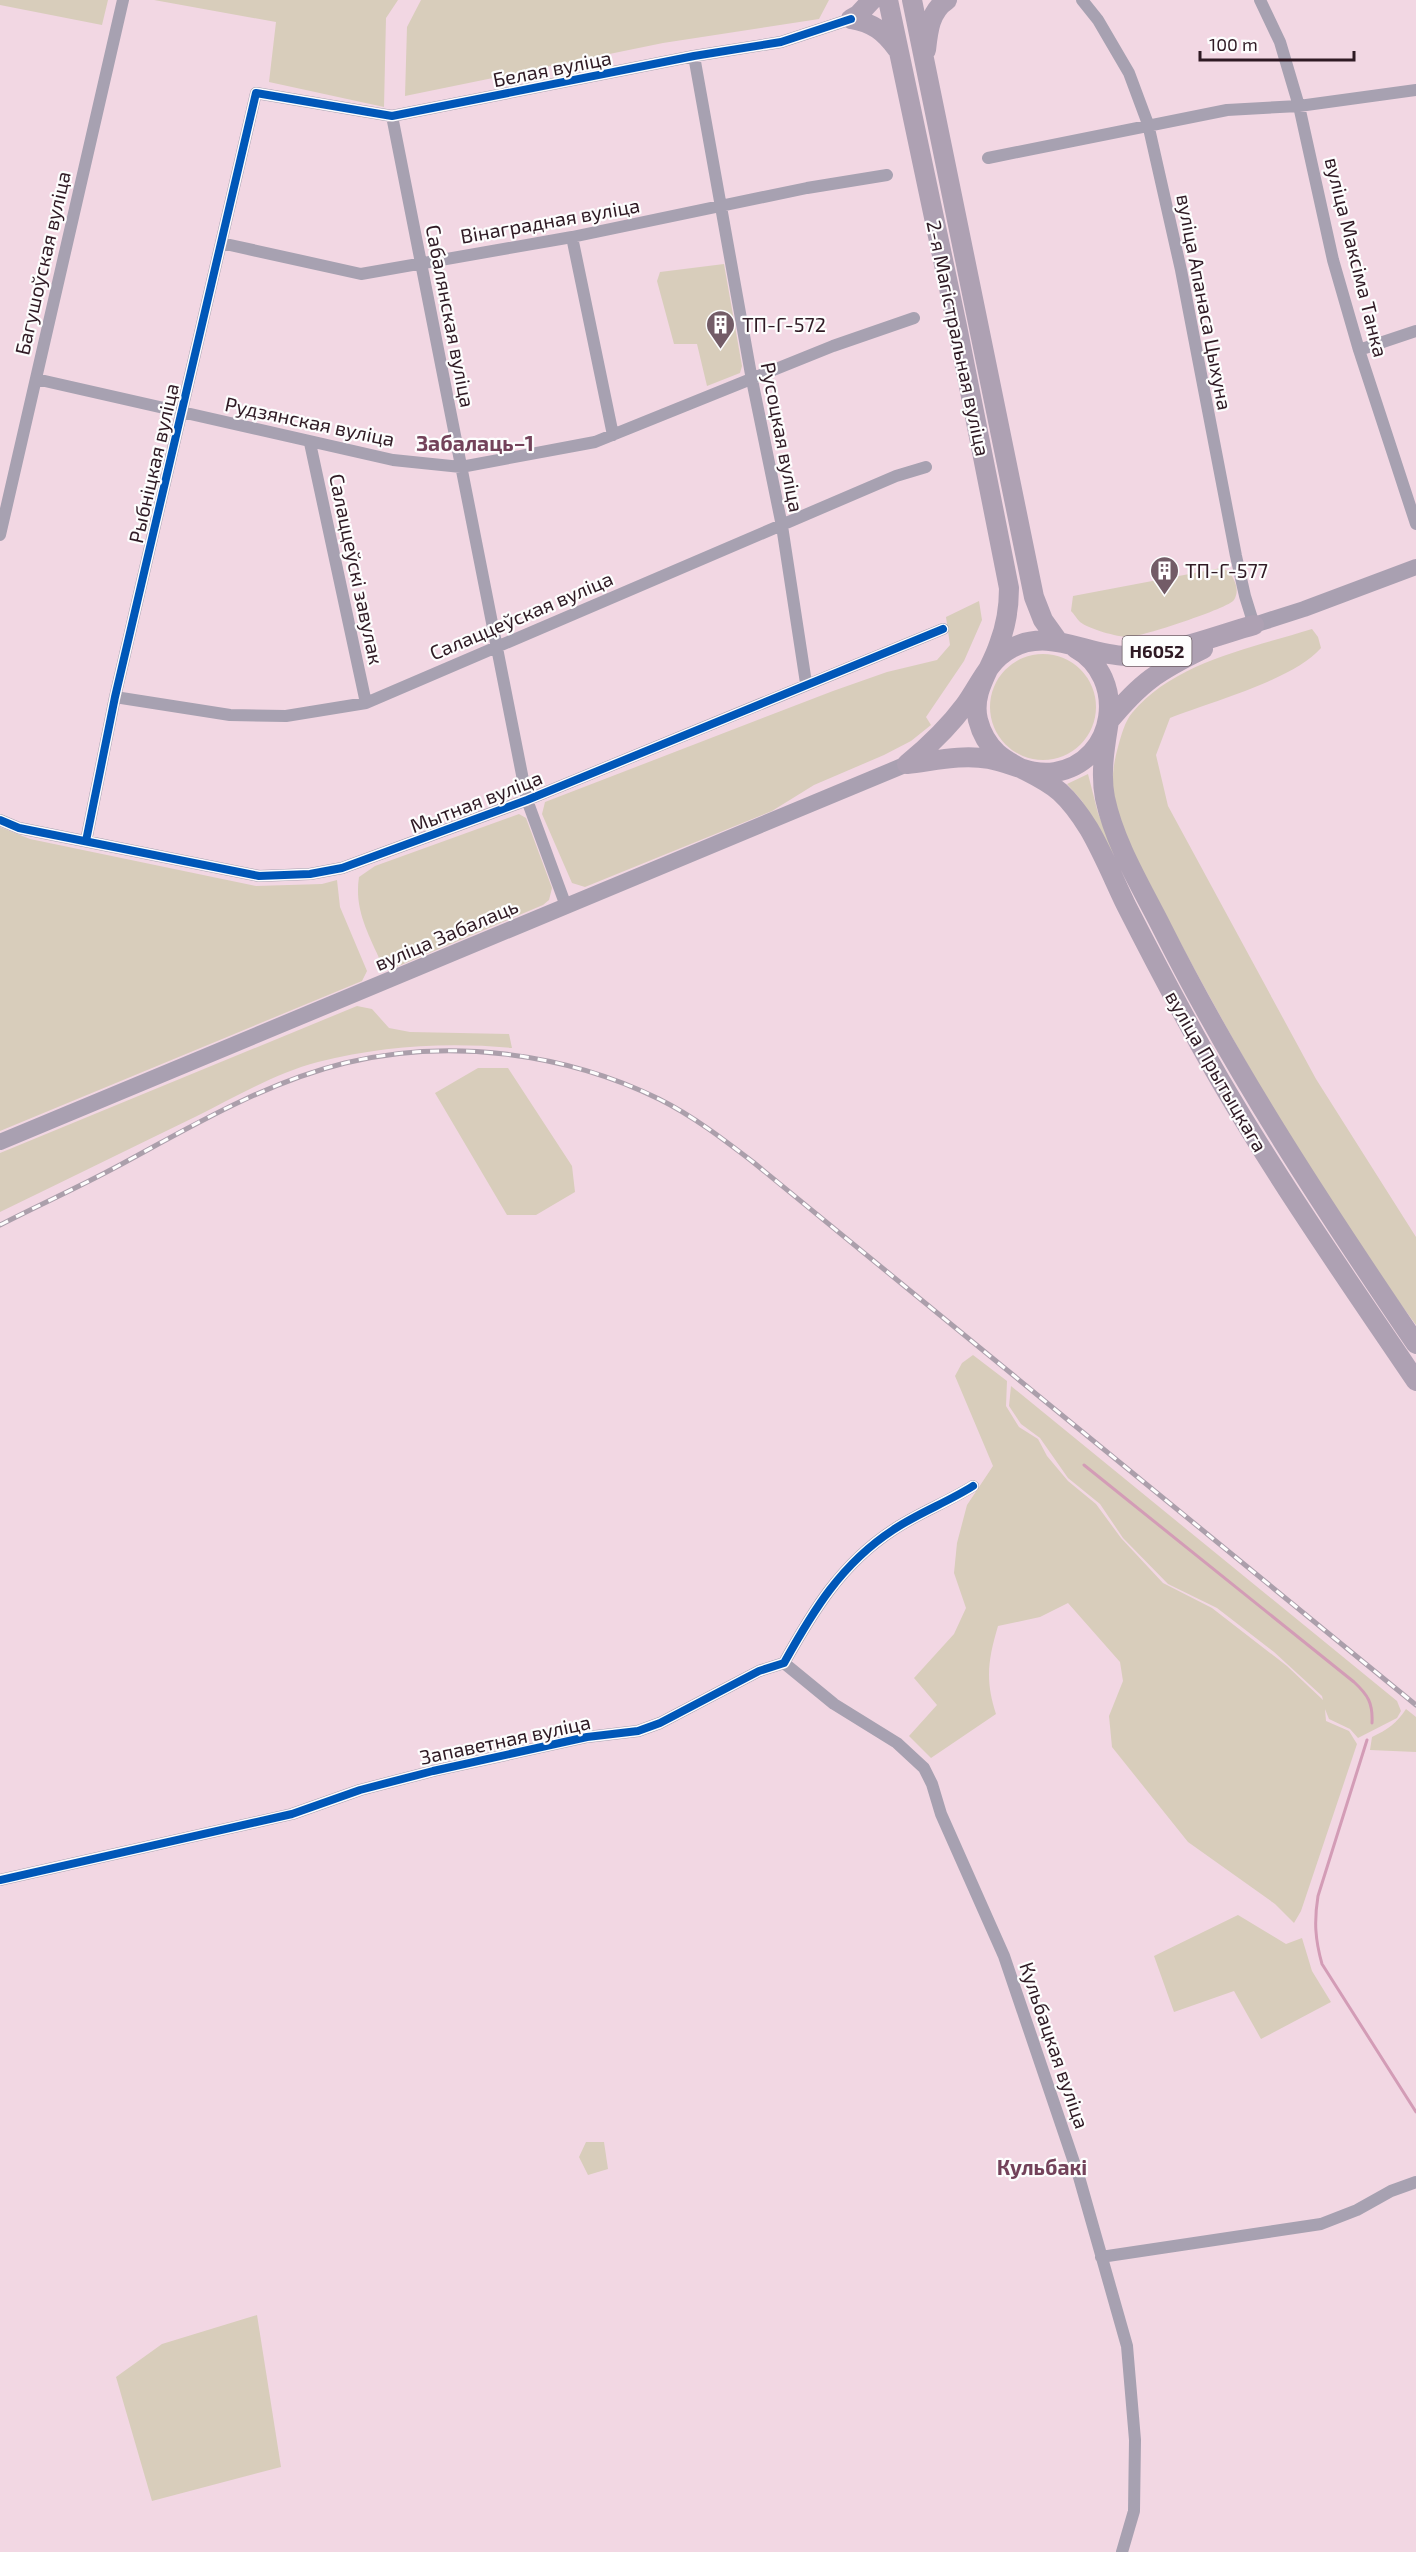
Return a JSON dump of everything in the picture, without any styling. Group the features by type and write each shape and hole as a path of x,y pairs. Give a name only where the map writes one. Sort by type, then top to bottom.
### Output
{"main road":[{"path":"851,19 872,0"},
{"name":"2-я Магістральная вуліца","path":"888,0 1010,588 1009,605 999,644 985,673"},
{"name":"2-я Магістральная вуліца","path":"912,0 1034,597 1043,620 1058,641"},
{"path":"925,61 928,29 934,14 947,0"},
{"path":"851,19 869,22 878,28 898,51"},
{"name":"Н6052","path":"907,764 934,742 965,705 996,660 1009,649 1024,642 1041,639 1058,641 1126,657 1173,648 1254,625"},
{"name":"Н6052","path":"1109,721 1137,688 1164,668 1254,625"},
{"name":"Н6052","path":"907,764 967,758 989,759 1019,769 1047,773 1075,765 1090,754 1102,739 1109,721 1110,700 1105,680 1094,662 1078,649 1058,641"},
{"name":"Н6052","path":"985,673 977,697 977,718 985,739 999,757 1019,769"},
{"name":"вуліца Прытыцкага","path":"1109,721 1104,751 1105,795 1112,825 1126,856 1188,979 1235,1065 1325,1211 1416,1344"},
{"name":"вуліца Прытыцкага","path":"1019,769 1058,790 1073,806 1089,830 1166,984 1221,1081 1309,1221 1416,1381"}],"street":[{"name":"Багушоўская вуліца","path":"0,535 123,0"},
{"name":"вуліца Апанаса Цыхуна","path":"1082,0 1098,20 1129,73 1148,124 1180,270 1240,576 1254,625"},
{"name":"вуліца Максіма Танка","path":"1260,0 1280,42 1299,106 1333,260 1359,350 1416,524"},
{"name":"Белая вуліца","path":"256,93 392,116 694,56 781,42 851,19"},
{"name":"Русоцкая вуліца","path":"694,56 752,380 782,526 806,683"},
{"path":"988,158 1148,124 1227,110 1299,106 1416,90"},
{"name":"Рыбніцкая вуліца","path":"86,841 115,697 256,93"},
{"name":"Сабалянская вуліца","path":"392,116 527,801 566,906"},
{"name":"Вінаградная вуліца","path":"221,243 361,274 572,237 807,188 887,175"},
{"path":"572,237 614,435"},
{"name":"Рудзянская вуліца","path":"36,379 310,443 393,460 461,467 586,445 833,346 914,318"},
{"path":"1359,350 1416,332"},
{"name":"Салаццеўскі завулак","path":"310,443 366,703"},
{"name":"Салаццеўская вуліца","path":"115,697 230,715 286,716 366,703 896,476 927,467"},
{"name":"Н6052","path":"1254,625 1416,567"},
{"name":"Мытная вуліца","path":"0,820 19,828 259,876 310,874 342,868 527,801 806,683 943,628"},
{"name":"вуліца Забалаць","path":"0,1142 907,764"},
{"path":"784,1663 819,1602 857,1557 894,1529 974,1486"},
{"name":"Запаветная вуліца","path":"0,1880 292,1814 360,1790 433,1771 587,1737 638,1731 660,1723 759,1671 784,1663"},
{"name":"Кульбацкая вуліца","path":"784,1663 834,1704 897,1743 924,1768 932,1784 941,1814 1004,1956 1079,2177 1127,2346 1135,2440 1134,2511 1122,2552"},
{"path":"1101,2257 1321,2224 1357,2210 1391,2191 1416,2182"}],"shaded area":[{"path":"0,0 108,0 102,25 0,5"},
{"path":"154,0 398,0 386,18 384,107 269,82 276,22"},
{"path":"421,0 829,0 819,19 663,43 405,96 407,27"},
{"path":"724,264 742,366 740,373 707,386 697,344 674,344 657,281 660,272"},
{"path":"1221,568 1228,571 1235,581 1237,592 1234,600 1184,622 1137,636 1124,637 1096,630 1080,622 1071,611 1073,596"},
{"path":"979,601 982,620 964,661 926,717 931,725 911,741 814,785 772,811 585,887 572,883 542,814 545,802 833,691 887,672 937,660 950,645 946,617"},
{"path":"1312,629 1318,637 1321,648 1308,660 1272,680 1170,718 1156,755 1168,806 1316,1079 1416,1237 1416,1325 1335,1209 1261,1088 1126,840 1114,802 1113,770 1125,724 1132,713 1149,696 1169,681 1215,659"},
{"path":"1043,654 1063,658 1081,669 1092,687 1096,707 1092,727 1081,745 1063,756 1043,760 1023,756 1005,745 994,727 990,707 994,687 1005,669 1023,658"},
{"path":"1088,774 1098,813 1114,852 1110,854 1082,801 1067,784"},
{"path":"519,814 526,818 552,888 549,900 543,905 394,968 386,967 381,962 363,921 358,900 359,877 375,866"},
{"path":"0,827 30,839 256,886 322,884 337,880 340,907 367,971 362,981 0,1131"},
{"path":"357,1006 372,1009 389,1028 410,1032 509,1034 512,1048 463,1045 390,1049 366,1052 302,1067 256,1086 0,1212 0,1153"},
{"path":"478,1068 508,1068 572,1166 575,1192 536,1215 507,1215 435,1093"},
{"path":"973,1355 1007,1381 1006,1406 1019,1427 1038,1439 1047,1456 1068,1481 1096,1504 1121,1538 1163,1583 1212,1608 1287,1666 1323,1700 1322,1696 1274,1652 1217,1608 1168,1584 1123,1538 1100,1504 1068,1478 1040,1438 1021,1424 1009,1406 1011,1386 1397,1701 1401,1711 1397,1718 1358,1738 1350,1729 1329,1719 1325,1709 1326,1721 1349,1731 1357,1744 1301,1911 1294,1923 1275,1904 1188,1842 1112,1747 1109,1716 1123,1681 1120,1662 1068,1603 1040,1617 998,1626 989,1670 990,1691 996,1714 931,1758 909,1736 937,1705 914,1678 954,1634 966,1608 954,1573 957,1543 967,1505 993,1466 955,1376 962,1363"},
{"path":"1406,1709 1416,1717 1416,1752 1370,1750 1372,1737 1391,1726"},
{"path":"1238,1915 1286,1944 1302,1938 1312,1971 1331,2002 1261,2039 1234,1991 1174,2012 1154,1956"},
{"path":"586,2142 604,2142 608,2169 588,2175 579,2157"},
{"path":"257,2315 281,2467 152,2501 116,2377 162,2344"}],"waterway":[{"path":"1084,1465 1354,1682 1369,1700 1372,1723"},
{"path":"1367,1740 1318,1896 1316,1914 1318,1946 1322,1964 1416,2112"}],"railway":[{"path":"0,1225 103,1174 228,1107 285,1082 345,1063 384,1055 424,1051 464,1051 545,1060 584,1070 659,1099 719,1136 1416,1705"}],"cycle path":[{"path":"86,841 115,697 256,93 392,116 694,56 781,42 851,19"},
{"path":"0,820 19,828 259,876 310,874 342,868 527,800 943,629"},
{"path":"0,1880 292,1814 360,1790 433,1771 587,1737 638,1731 660,1723 759,1671 784,1663 818,1607 843,1573 858,1558 903,1524 973,1486"}],"place":[{"name":"ТП-Г-572","path":"721,350"},
{"name":"ТП-Г-577","path":"1164,596"}],"district":[{"name":"Забалаць–1","path":"475,442"},
{"name":"Кульбакі","path":"1042,2166"}]}
